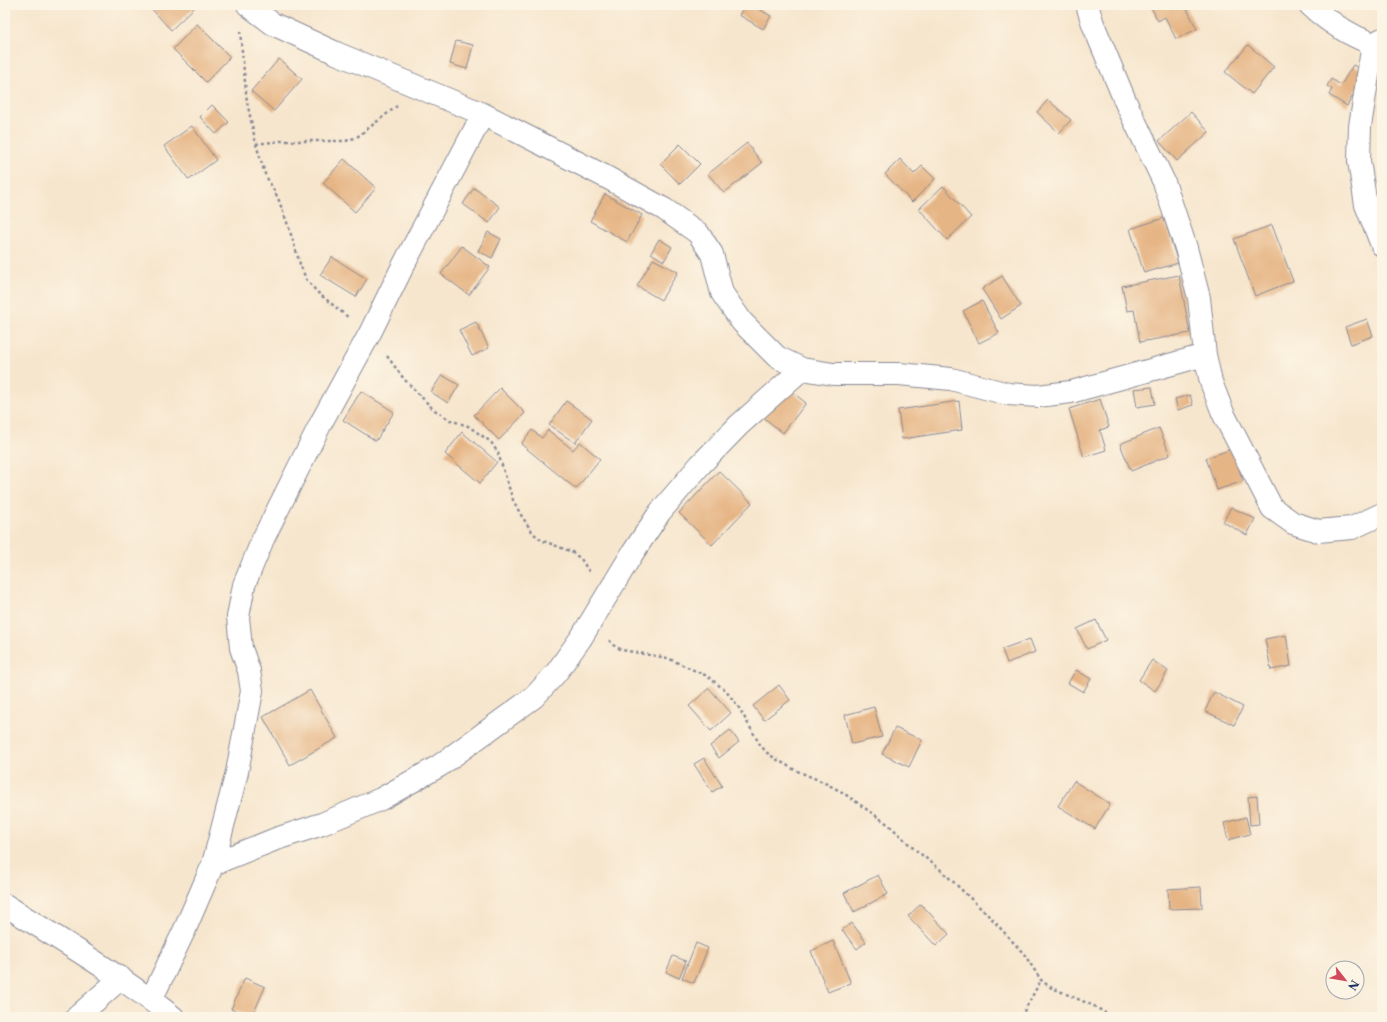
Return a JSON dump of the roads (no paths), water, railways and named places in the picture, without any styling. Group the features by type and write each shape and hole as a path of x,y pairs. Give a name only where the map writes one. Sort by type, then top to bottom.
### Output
{"street":[{"path":"248,5 273,24 336,53 483,114 608,178 664,209 698,233 712,254 722,293 742,322 777,357 802,369 833,374 899,374 951,379 1008,394 1038,396 1071,392 1204,355"},
{"path":"1087,5 1095,30 1126,103 1164,182 1186,248 1199,298 1204,355 1211,382 1223,412 1272,508 1293,523 1318,531 1352,528 1382,514"},
{"path":"1310,5 1338,29 1355,38 1378,42 1360,126 1359,161 1366,205 1382,245"},
{"path":"151,1000 185,929 213,864 237,772 252,690 249,671 241,648 238,617 244,585 263,539 312,442 483,114"},
{"path":"213,864 276,839 322,824 381,799 439,766 534,697 556,673 581,638 632,554 660,512 700,466 739,425 802,369"},
{"path":"5,905 121,978 173,1017"},
{"path":"77,1017 121,978"}]}
